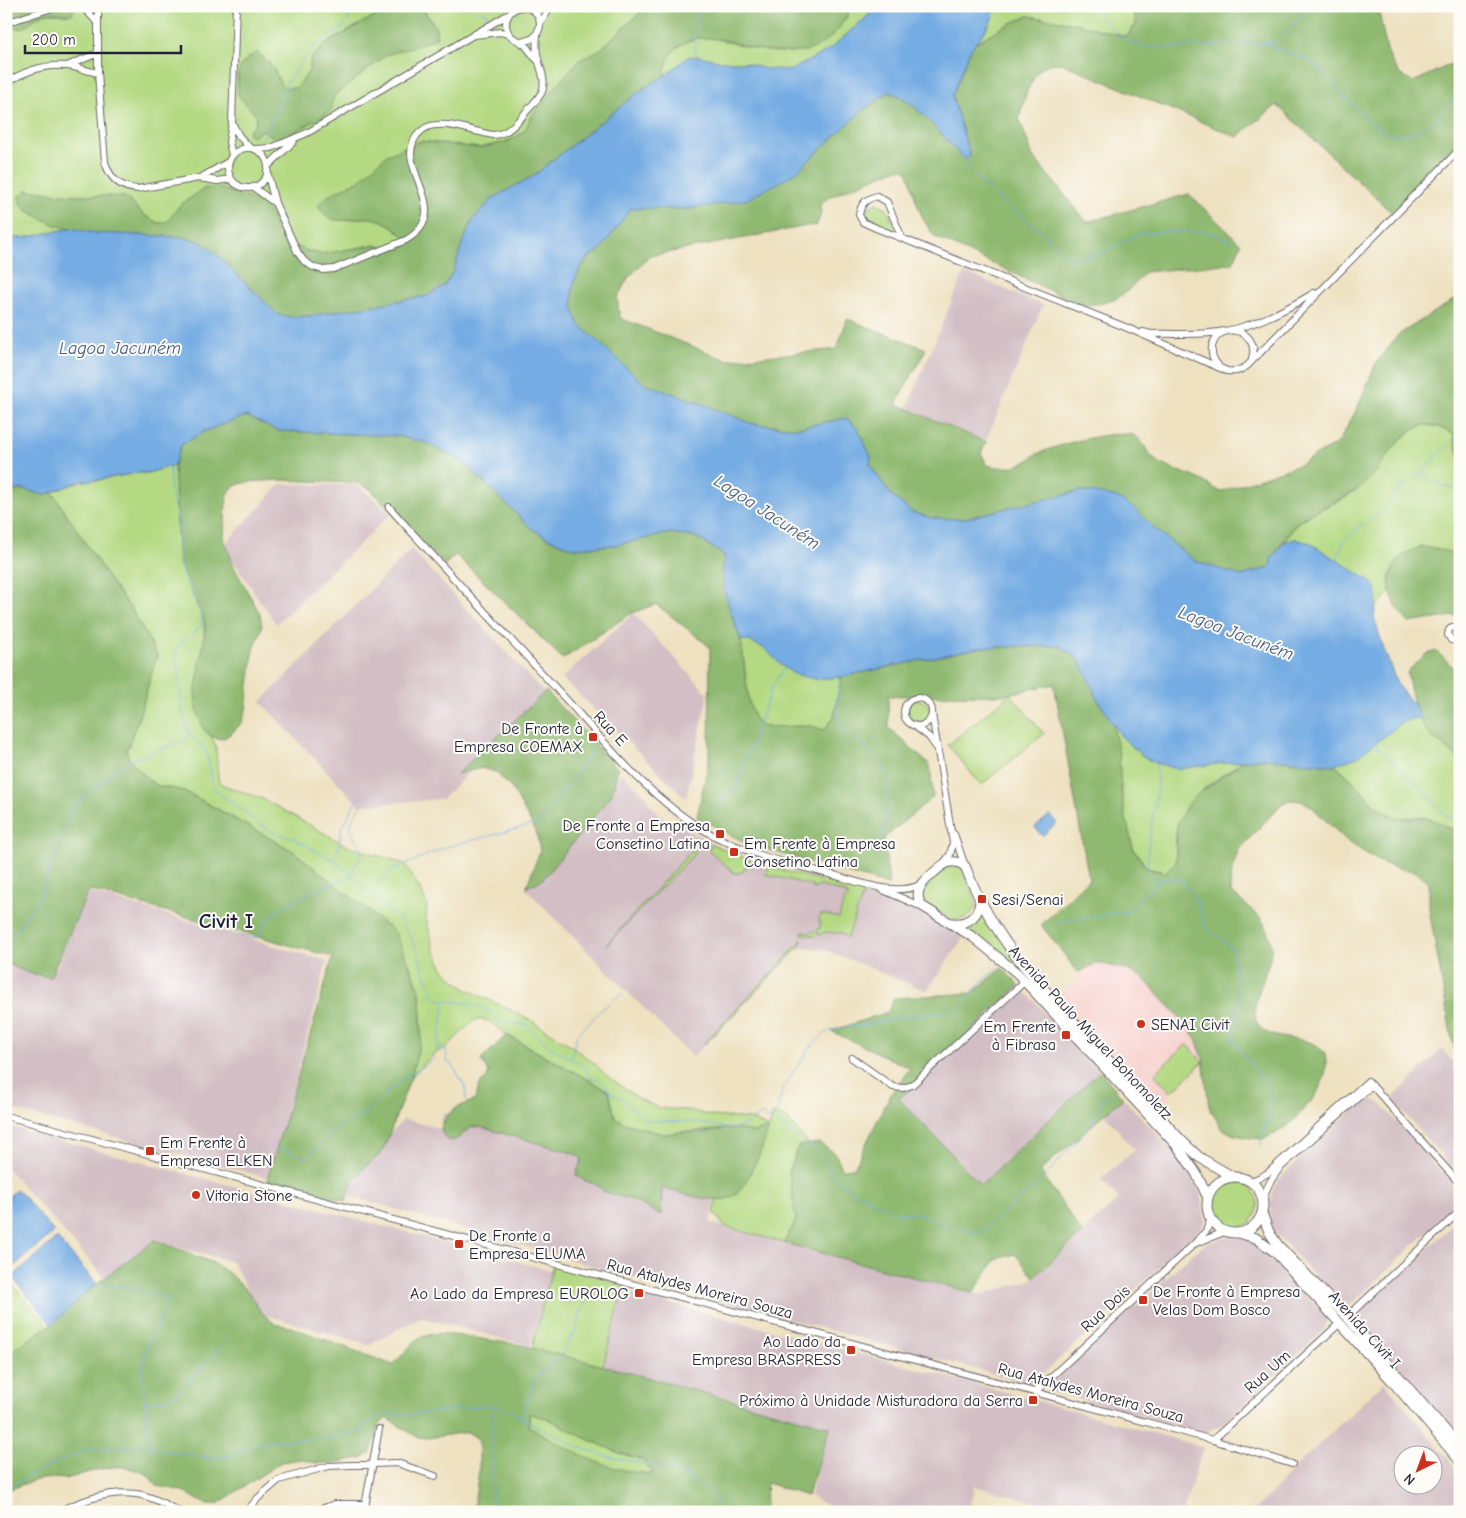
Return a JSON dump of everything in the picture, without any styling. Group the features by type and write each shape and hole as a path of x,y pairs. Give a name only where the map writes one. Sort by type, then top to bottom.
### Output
{"street":[{"path":"6,23 58,6"},
{"path":"82,6 98,23"},
{"path":"98,6 98,74 105,162 113,179 120,185 129,188 199,178 231,179"},
{"path":"232,155 229,142 232,123 236,6"},
{"path":"232,123 239,136 252,149 262,154 268,169 275,203 298,253 304,261 313,267 323,270 334,269 406,240 422,226 426,217 426,206 412,160 411,149 417,135 428,127 436,125 447,125 493,135 507,132 541,94 544,82 539,65 536,41 543,15 551,6"},
{"path":"297,138 268,169 266,177 261,183 253,187 244,188 237,185 231,179 228,171 228,162 238,150 270,148 297,138 471,36 509,14 514,9 528,8 534,11 538,17 539,27 534,36 528,40 521,41 500,32 471,36"},
{"path":"509,14 506,20 506,28 512,36 525,45 539,65"},
{"path":"67,66 98,53"},
{"path":"6,83 37,68 67,66 98,74"},
{"path":"902,238 887,202 877,196 867,199 860,206 858,215 863,222 902,238 1125,328 1227,371 1241,370 1460,149"},
{"path":"199,178 228,162"},
{"path":"253,187 275,203"},
{"path":"1220,368 1216,363 1212,350 1216,338 1226,331 1290,308 1324,287"},
{"path":"1125,328 1151,334 1240,331 1250,340 1254,353 1252,360"},
{"name":"Rua E","path":"389,507 592,729 646,786 671,808 713,835 748,852 868,884 904,890 921,884"},
{"path":"1460,628 1452,627 1448,635 1456,642 1460,640"},
{"path":"912,724 924,724 929,720 932,714 930,705 926,700 920,698 909,702 905,710 907,720 912,724 929,737 937,749"},
{"name":"Avenida Paulo Miguel Bohomoletz","path":"921,884 943,864 950,855 952,848 932,714"},
{"name":"Avenida Paulo Miguel Bohomoletz","path":"949,818 965,866 980,898 1004,940 1032,978 1181,1140 1199,1157 1233,1177"},
{"path":"943,864 954,861 965,866"},
{"name":"Rua E","path":"868,884 925,908"},
{"path":"921,884 918,896 920,903 925,908"},
{"path":"953,923 965,922 972,918 978,909 980,898"},
{"name":"Avenida Paulo Miguel Bohomoletz","path":"925,908 953,923 983,944 1025,981 1178,1147 1196,1173 1208,1198"},
{"path":"852,1058 892,1087 903,1088 912,1085 1025,981"},
{"path":"1370,1083 1281,1167 1264,1192 1263,1209 1258,1221 1252,1227 1245,1231 1232,1232 1220,1228 1211,1219 1208,1209 1208,1198 1216,1185 1222,1180 1233,1177 1249,1180 1257,1179 1268,1173 1370,1083"},
{"path":"1370,1083 1460,1184"},
{"name":"Rua Atalydes Moreira Souza","path":"8,1117 1213,1440 1292,1464"},
{"path":"1249,1180 1259,1190 1263,1209"},
{"name":"Avenida Civit I","path":"1263,1209 1269,1232 1278,1245 1460,1447"},
{"name":"Rua Um","path":"1213,1440 1460,1211"},
{"name":"Rua Dois","path":"1035,1392 1193,1245 1206,1231 1211,1219"},
{"name":"Avenida Civit I","path":"1232,1232 1256,1238 1267,1245 1344,1320 1460,1462"},
{"name":"Rua Dois","path":"1193,1245 1232,1232"},
{"path":"364,1512 379,1429"},
{"path":"246,1512 258,1498 279,1480 329,1466 398,1463 435,1476"},
{"path":"57,1512 86,1499 107,1495 136,1494 164,1504 179,1512"},
{"path":"161,1512 164,1504"},
{"path":"312,1512 335,1504 366,1504"}],"shaded area":[{"path":"964,272 1043,305 986,441 907,408"},
{"path":"281,484 357,485 391,514 276,624 223,546"},
{"path":"411,549 547,696 442,799 359,805 261,702"},
{"path":"633,613 708,694 686,798 562,678"},
{"path":"621,773 648,798 647,802 670,824 674,820 693,833 724,849 765,866 889,899 940,922 964,937 927,991 823,949 798,948 692,1057 526,889"},
{"path":"81,890 327,961 269,1178 6,1108 6,954 57,967"},
{"name":"SENAI Civit","path":"1123,937 1222,1047 1157,1107 1057,997"},
{"path":"1019,985 1100,1071 981,1186 899,1099"},
{"path":"1442,1049 1460,1070 1460,1169 1456,1172 1392,1099"},
{"path":"1123,1098 1177,1155 1202,1197 1205,1221 1201,1229 1032,1384 645,1281 346,1195 355,1170 404,1119 441,1129 443,1113 591,1150 587,1167 666,1190 715,1201 710,1223 981,1295 1030,1280 1119,1199 1101,1179 1135,1150 1104,1114"},
{"path":"1371,1098 1381,1104 1460,1192 1460,1201 1346,1309 1278,1236 1271,1226 1270,1201 1278,1180 1363,1100"},
{"path":"6,1126 553,1271 530,1346 421,1317 369,1345 259,1313 233,1262 160,1243 106,1279 6,1167"},
{"path":"1460,1218 1460,1437 1357,1322 1356,1316"},
{"path":"1229,1237 1250,1240 1262,1249 1327,1317 1325,1329 1221,1425 1204,1433 1049,1391 1049,1385 1199,1248 1216,1240"},
{"path":"615,1289 1001,1391 1203,1447 1183,1512 1072,1512 975,1486 968,1512 848,1512 833,1509 810,1496 828,1429 597,1370"},
{"path":"1384,1382 1437,1446 1394,1446 1394,1496 1444,1496 1444,1454 1460,1473 1460,1512 1253,1512 1304,1459"}],"green space":[{"path":"6,6 75,6 72,14 47,13 37,17 23,28 6,28"},
{"path":"75,6 321,6 327,12 332,6 402,6 392,9 326,44 311,58 309,71 296,88 285,88 280,83 273,67 237,73 238,95 257,116 255,124 248,131 263,130 285,137 333,109 331,105 335,95 386,55 436,38 434,25 430,18 421,7 412,6 647,6 601,49 578,62 535,111 525,130 515,138 479,148 420,141 358,181 328,196 329,218 344,220 373,218 379,220 391,226 406,239 403,248 389,249 374,245 321,254 304,250 287,242 249,198 234,194 228,190 173,215 167,222 158,223 144,215 125,197 59,194 27,190 26,210 55,225 71,228 24,238 6,237 6,28 23,28 37,17 47,13 72,14"},
{"path":"402,6 421,7 436,28 436,38 386,55 335,95 331,105 333,109 285,137 271,136 263,130 254,136 249,134 248,131 255,124 257,116 238,95 239,69 245,61 258,52 273,67 280,83 285,88 296,88 309,71 311,58 326,44 365,21"},
{"path":"647,6 851,6 844,20 830,38 817,47 804,52 765,51 711,38 693,39 679,46 669,59 665,76 645,87 533,176 493,198 473,220 462,244 454,270 444,286 427,296 310,316 293,317 278,315 212,250 198,241 180,237 95,233 55,225 26,210 20,203 20,196 27,190 59,194 125,197 144,215 158,223 167,222 180,205 205,188 220,188 262,203 270,213 276,231 287,242 304,250 321,254 374,245 389,249 403,248 406,239 385,222 369,218 335,220 329,218 318,205 328,196 358,181 387,155 420,141 479,148 515,138 525,130 535,111 578,61 601,49"},
{"path":"851,6 879,6 830,49 792,70 765,69 747,63 722,61 699,56 688,57 665,76 665,66 673,50 683,42 696,38 713,38 755,49 789,52 846,19"},
{"path":"995,6 1129,6 1135,16 1136,24 1128,35 1123,36 1074,23 1028,16 1005,26 975,43 993,17"},
{"path":"1129,6 1426,6 1379,13 1388,54 1392,63 1404,78 1413,82 1460,60 1460,142 1392,213 1277,105 1237,137 1061,63 1048,64 1037,72 1027,91 1019,118 1033,157 1087,222 1189,194 1241,244 1233,263 1145,272 1131,288 1118,298 1104,303 1082,305 935,237 921,215 907,172 905,169 896,169 829,197 820,206 821,214 816,226 812,225 650,256 628,278 617,298 620,318 727,360 837,349 847,319 926,349 896,404 986,442 981,453 987,465 997,467 1012,466 1022,463 1037,454 1098,436 1133,435 1139,439 1155,460 1197,478 1220,492 1299,465 1338,443 1357,409 1376,363 1398,335 1460,296 1460,455 1454,434 1430,425 1412,430 1404,436 1372,476 1358,489 1299,521 1271,559 1273,565 1241,576 1195,561 1155,529 1133,507 1091,492 1080,491 962,519 931,518 911,512 891,495 870,465 871,457 858,429 846,418 797,428 753,424 643,383 578,324 572,297 575,280 584,264 602,248 631,207 688,209 847,124 889,92 899,96 918,110 961,155 970,156 952,96 970,50 975,43 1005,26 1028,16 1074,23 1123,36 1128,35 1136,24 1135,16"},
{"path":"876,203 887,208 899,235 866,220 865,210"},
{"path":"246,416 278,431 398,436 427,443 465,464 532,529 552,540 574,548 615,545 671,533 698,538 725,556 722,567 725,593 741,640 749,703 754,717 764,727 810,726 824,730 834,717 841,677 982,647 1061,646 1077,658 1099,702 1112,721 1119,754 1121,791 1125,815 1133,848 1147,869 1165,872 1176,862 1177,825 1187,805 1198,794 1243,761 1265,758 1334,765 1347,775 1378,809 1393,816 1409,819 1422,817 1436,821 1448,828 1460,830 1460,1067 1451,1035 1429,908 1429,882 1415,871 1404,870 1380,862 1348,842 1311,806 1302,801 1289,800 1281,804 1238,851 1232,870 1231,892 1259,917 1266,927 1270,940 1269,960 1255,1008 1257,1023 1261,1028 1273,1035 1303,1040 1319,1048 1325,1053 1325,1076 1315,1097 1289,1125 1273,1135 1262,1139 1250,1138 1234,1135 1222,1129 1209,1107 1203,1058 1196,1039 1184,1022 1142,977 1125,969 1098,963 1078,972 1041,925 1089,879 1054,684 1004,695 888,696 889,728 930,765 933,797 884,838 889,885 748,844 697,817 709,759 710,647 656,604 630,614 563,659 456,555 444,565 370,489 358,483 280,480 247,482 234,486 229,492 226,503 224,539 235,569 260,614 262,627 253,653 246,710 242,723 232,733 222,739 212,737 204,730 197,711 195,695 205,631 204,620 179,563 174,465 181,445 205,431"},
{"path":"1423,425 1439,427 1454,434 1460,455 1460,557 1458,554 1420,547 1402,556 1389,577 1390,593 1376,607 1377,598 1353,571 1310,543 1295,539 1284,542 1299,521 1347,497 1406,434"},
{"path":"174,465 178,549 204,620 204,729 212,737 216,748 218,779 223,785 263,799 347,846 405,864 424,897 427,906 426,918 433,947 442,967 454,980 466,989 529,1019 573,1047 607,1076 638,1098 659,1108 687,1110 712,1116 750,1119 769,1128 773,1114 786,1118 809,1144 798,1146 789,1171 796,1220 784,1243 724,1226 714,1213 717,1198 728,1199 762,1148 753,1132 727,1130 665,1134 631,1126 615,1117 609,1091 507,1035 489,1021 478,1019 472,1022 447,1047 432,1055 411,1077 421,1039 421,1006 420,990 407,959 293,851 185,791 158,786 150,781 129,759 126,748 138,720 157,655 132,610 111,582 52,492 81,481 148,473"},
{"path":"22,489 44,495 52,492 111,582 132,610 157,655 129,744 130,746 126,748 129,759 150,781 158,786 184,791 293,851 395,932 420,990 421,1039 411,1077 382,1153 366,1166 352,1182 346,1201 267,1180 333,957 89,890 50,977 28,973 6,963 6,499 9,493"},
{"path":"1420,547 1458,554 1460,557 1460,615 1409,623 1395,605 1390,591 1394,567 1402,556"},
{"path":"741,640 749,641 764,648 781,665 815,679 841,677 834,717 824,730 810,726 764,727 754,717 749,703"},
{"path":"1436,651 1460,674 1460,763 1454,754 1429,734 1424,727 1414,704 1410,688 1407,672 1425,655"},
{"path":"546,691 618,769 611,796 543,879 526,888 540,851 537,834 513,790 496,772 481,768 457,774"},
{"path":"1010,694 1044,734 981,785 948,745"},
{"path":"918,700 923,701 929,707 929,717 923,723 918,724 913,723 907,717 906,712 907,707 913,701"},
{"path":"1414,718 1422,721 1428,732 1456,756 1460,763 1460,830 1451,829 1424,817 1405,818 1386,813 1334,765 1357,757 1403,722"},
{"path":"1112,721 1121,736 1212,764 1243,761 1215,780 1189,804 1177,828 1176,862 1166,872 1147,868 1133,848 1125,815"},
{"path":"712,844 752,861 741,873 734,873 709,850"},
{"path":"693,849 696,852 605,946"},
{"path":"955,865 963,869 976,906 969,917 955,920 927,906 922,899 922,889 944,868"},
{"path":"770,867 864,892 847,939 842,933 824,932 820,936 818,932 815,936 802,934 802,932 805,932 804,930 808,933 819,929 821,914 839,918 844,900 848,898 847,894 821,886 813,889 813,886 765,874"},
{"path":"982,912 1079,1033 965,928"},
{"path":"801,939 800,946 705,1044 799,944"},
{"path":"1002,968 1019,985 899,1099 981,1185 1100,1071 1123,1098 1040,1171 1082,1233 1034,1277 1015,1254 996,1259 973,1293 784,1243 796,1220 789,1171 798,1146 819,1143 836,1154 841,1169 854,1168 890,1095 910,1068 831,1031 888,1012 894,998 972,993"},
{"path":"506,1035 609,1091 615,1117 625,1123 663,1134 724,1129 753,1132 769,1128 753,1168 741,1189 726,1199 718,1200 662,1188 661,1215 632,1200 605,1192 595,1184 583,1180 576,1175 582,1158 573,1153 480,1127 472,1127 456,1139 448,1140 444,1137 441,1129 446,1117 458,1107 475,1100 480,1084 487,1078 489,1072 481,1060"},
{"path":"1187,1044 1203,1062 1171,1092 1154,1074"},
{"path":"1240,1182 1244,1183 1254,1192 1257,1196 1257,1214 1248,1224 1240,1228 1230,1228 1222,1224 1213,1214 1212,1200 1216,1192 1226,1183"},
{"path":"155,1240 216,1264 231,1275 249,1293 261,1312 275,1324 291,1327 393,1365 418,1338 437,1333 469,1337 521,1345 830,1427 807,1496 767,1483 764,1512 473,1512 479,1471 479,1440 468,1432 428,1438 417,1437 387,1418 379,1424 370,1453 361,1458 332,1463 315,1463 301,1459 281,1462 219,1503 204,1503 182,1491 157,1486 147,1474 126,1467 96,1470 66,1479 36,1480 6,1491 6,1355 49,1326 99,1282","holes":["529,1414 547,1418 619,1453 643,1460 653,1474 620,1469 588,1458 529,1426"]},
{"path":"553,1264 625,1283 603,1366 532,1348"},
{"path":"6,1278 49,1326 6,1355"},
{"path":"529,1413 547,1418 619,1453 643,1460 654,1474 635,1473 610,1468 574,1452 529,1426"}],"water":[{"name":"Lagoa Jacuném","path":"879,6 995,6 993,17 970,50 952,96 970,156 967,159 961,156 937,129 908,102 898,95 889,92 863,110 794,174 746,200 688,209 631,208 602,248 589,257 578,272 573,289 573,307 579,324 643,383 753,424 797,428 846,418 858,429 871,457 870,465 891,495 912,512 931,518 962,519 1080,491 1091,492 1115,497 1133,507 1155,529 1195,561 1241,576 1272,565 1271,559 1284,542 1295,539 1310,543 1367,579 1376,587 1377,598 1374,617 1383,647 1398,686 1414,705 1422,721 1414,718 1403,722 1357,757 1334,765 1265,758 1177,769 1152,762 1140,754 1121,736 1099,702 1077,658 1061,646 982,647 841,677 815,679 794,674 781,665 764,648 749,641 741,640 724,589 723,567 725,556 698,538 671,533 615,545 574,548 552,540 532,529 465,464 427,443 398,436 278,431 246,416 205,431 181,445 174,465 148,473 81,481 44,495 22,489 9,493 6,499 6,237 24,238 71,228 95,233 180,237 198,241 212,250 278,315 293,317 310,316 427,296 444,286 454,270 462,244 473,220 493,198 533,176 645,87 665,76 688,57 699,56 722,61 747,63 765,69 792,70 830,49"},
{"path":"1050,815 1057,823 1042,836 1035,827"},
{"path":"17,1189 54,1232 7,1272 6,1199"},
{"path":"57,1238 96,1283 52,1325 12,1277"}],"waterway":[{"path":"259,147 282,92 293,73 306,55 320,42 343,28 357,6"},
{"path":"476,6 478,11 486,13 492,20"},
{"path":"696,58 695,35 700,6"},
{"path":"1092,6 1103,20 1127,41 1147,47 1169,48 1274,42 1310,6"},
{"path":"1261,43 1294,54 1317,66 1361,114 1380,129 1391,134 1402,135 1422,129 1439,116 1460,92"},
{"path":"255,157 257,150"},
{"path":"962,156 969,168 988,189 1046,235 1063,253 1071,258 1080,258 1103,252 1141,233 1205,232 1232,241"},
{"path":"1336,559 1344,541 1355,530 1381,513 1401,487 1425,469 1453,439 1460,435"},
{"path":"170,467 170,488 179,525 178,558 201,615 201,626 176,649 183,716 190,736 205,748 212,776 212,788 261,825 275,833 293,838 333,860 399,918 414,944 433,995 437,999 474,1004 487,1011 500,1022 527,1025 550,1047 584,1066 590,1078 598,1079 602,1082 612,1094 622,1099 647,1121 695,1122 737,1128 748,1124 762,1114 766,1119 776,1118 785,1128 818,1153 835,1177 848,1188 897,1213 920,1214 942,1224 979,1232 984,1230 1042,1180 1091,1124 1102,1099 1112,1093"},
{"path":"1419,473 1439,484 1460,491"},
{"path":"709,812 736,787 774,682 785,668"},
{"path":"840,675 837,717 841,725 873,755 887,774 889,797 885,823 874,855"},
{"path":"6,938 18,929 40,897 70,811 74,805 130,760 175,744 189,736"},
{"name":"Lagoa Jacuném","path":"1374,743 1447,816 1460,821"},
{"path":"370,891 390,871 446,847 536,824 556,802 592,751"},
{"path":"1156,764 1157,788 1149,844 1149,874 1157,880 1178,878 1181,880 1195,898 1206,928 1233,948 1239,1009 1233,1041 1268,1086 1271,1094 1270,1109 1261,1145"},
{"path":"333,860 339,848 341,828 354,804 361,796"},
{"path":"351,873 358,863 362,850 352,833 351,824 357,811 366,801"},
{"path":"197,913 225,925 241,936 258,938 266,921 285,906 306,894 352,876"},
{"path":"1056,922 1126,912 1159,880"},
{"path":"776,1118 782,1090 808,1050 825,1033 900,1017 956,1011 986,977 1000,967"},
{"path":"571,1057 577,1035 602,1009 623,993"},
{"path":"278,1148 307,1158 333,1130 364,1114 402,1079 423,1067 435,1054 445,1001"},
{"path":"438,1046 446,1050 447,1062 452,1064 466,1089 466,1100"},
{"path":"93,1284 129,1288 170,1298 149,1342 141,1371 150,1446"},
{"path":"521,1418 537,1377 562,1354 569,1339 575,1333 580,1314 594,1286"},
{"path":"145,1403 170,1398 177,1394 223,1344 226,1337"},
{"path":"6,1488 55,1463 86,1450 141,1446 214,1459 230,1456 266,1441 328,1438 348,1434 359,1431 383,1414 410,1415 491,1405 508,1410 579,1447 604,1456 669,1468 695,1480 705,1487 724,1512"},
{"path":"492,1406 492,1512"}],"place":[{"name":"De Fronte à Empresa COEMAX","path":"593,737"},
{"name":"De Fronte a Empresa Consetino Latina","path":"720,834"},
{"name":"Em Frente à Empresa Consetino Latina","path":"734,852"},
{"name":"Sesi/Senai","path":"982,899"},
{"name":"SENAI Civit","path":"1141,1024"},
{"name":"Em Frente à Fibrasa","path":"1066,1035"},
{"name":"Em Frente à Empresa ELKEN","path":"150,1151"},
{"name":"Vitoria Stone","path":"196,1195"},
{"name":"De Fronte a Empresa ELUMA","path":"459,1244"},
{"name":"Ao Lado da Empresa EUROLOG","path":"639,1293"},
{"name":"De Fronte à Empresa Velas Dom Bosco","path":"1143,1300"},
{"name":"Ao Lado da Empresa BRASPRESS","path":"851,1350"},
{"name":"Próximo à Unidade Misturadora da Serra","path":"1033,1400"}],"district":[{"name":"Civit I","path":"226,921"}]}
